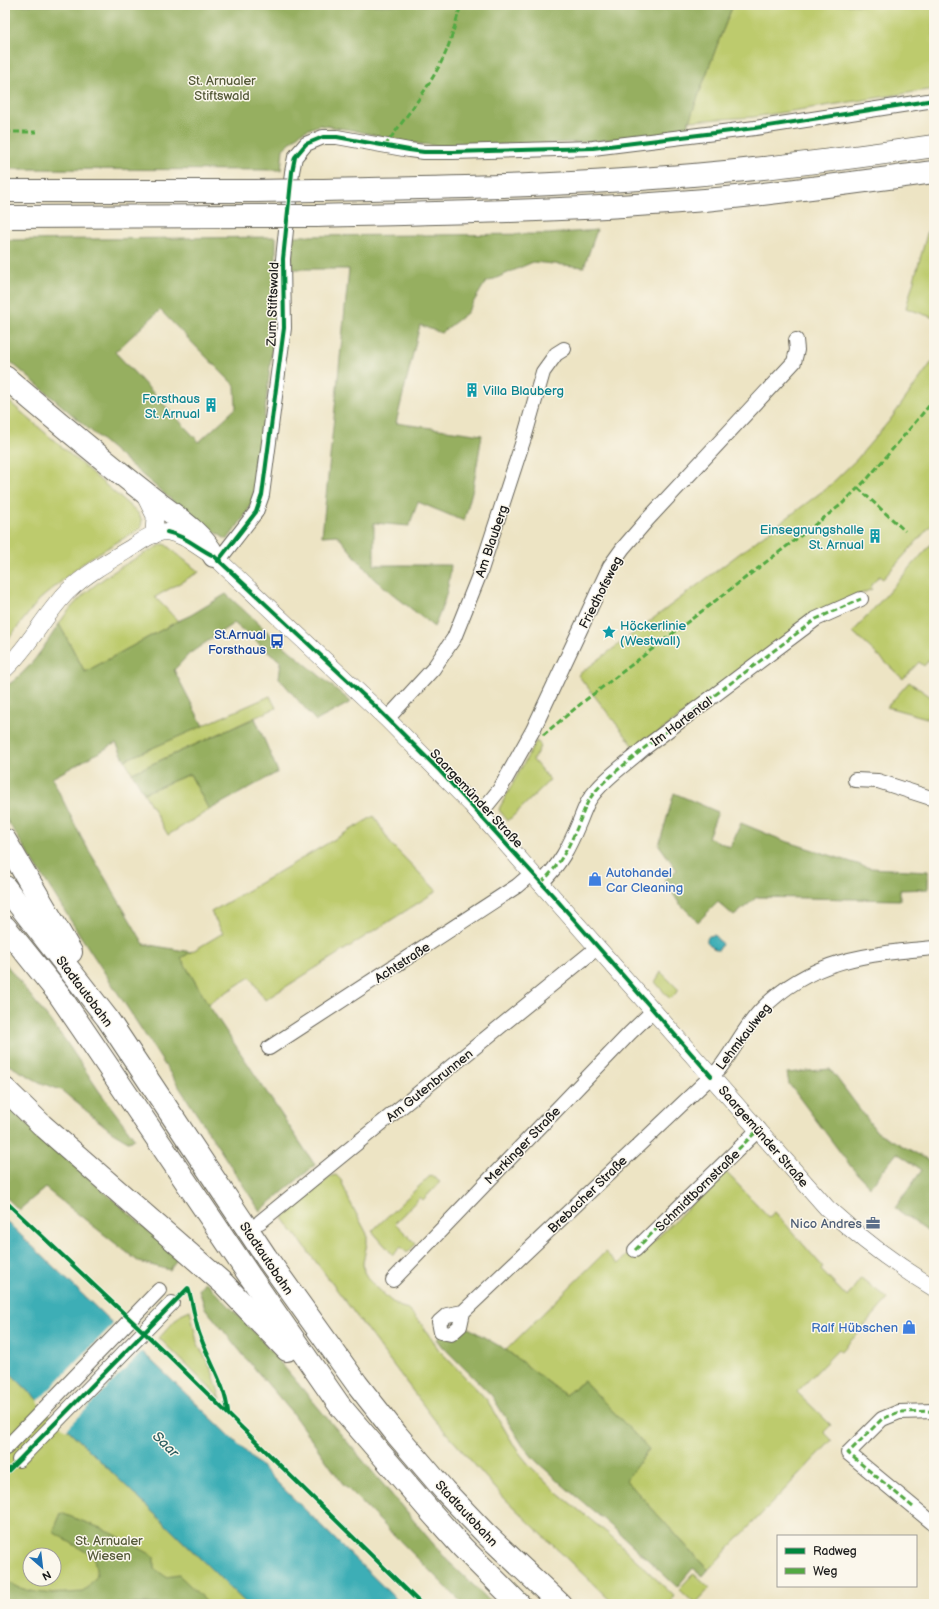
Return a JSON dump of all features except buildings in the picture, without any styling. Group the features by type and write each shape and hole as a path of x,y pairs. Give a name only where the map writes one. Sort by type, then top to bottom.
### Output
{"main road":[{"path":"5,191 315,190 470,187 624,180 806,164 934,146"},
{"path":"5,217 316,216 527,211 704,200 934,172"},
{"path":"5,377 198,536 208,546 216,559"},
{"path":"5,840 87,980 107,1018"},
{"name":"Stadtautobahn","path":"5,887 107,1018 266,1256 335,1354 397,1435 444,1490 486,1534 560,1604"},
{"name":"Stadtautobahn","path":"5,927 58,993 247,1272 340,1406 462,1547 519,1604"},
{"path":"5,1089 42,1126 224,1284 340,1406"}],"street":[{"name":"Zum Stiftswald","path":"216,559 256,512 262,495 284,328 283,259 295,157 306,144 323,137 337,137 409,150 453,152 593,148 755,128 934,100"},
{"name":"Friedhofsweg","path":"478,812 487,805 500,789 533,730 610,566 623,548 648,519 794,362 797,350 796,340"},
{"name":"Am Blauberg","path":"387,718 433,669 454,638 488,552 543,372 556,354 564,349"},
{"path":"142,491 154,516 154,535"},
{"name":"Saargemünder Straße","path":"5,669 27,646 68,592 88,576 154,535 167,532 187,538 216,559 387,718 438,769 537,878 653,1012 759,1129 827,1208 846,1226 889,1260 934,1288"},
{"name":"Im Hartental","path":"537,878 554,869 562,858 588,802 595,792 622,767 643,749 816,619 861,599"},
{"path":"854,780 878,781 934,799"},
{"name":"Achtstraße","path":"269,1048 517,886 537,878"},
{"name":"Am Gutenbrunnen","path":"260,1222 598,947"},
{"name":"Lehmkaulweg","path":"711,1076 720,1068 740,1036 760,1011 776,996 803,976 836,963 857,958 934,948"},
{"name":"Merkinger Straße","path":"392,1280 630,1033 653,1012"},
{"name":"Brebacher Straße","path":"463,1312 711,1076"},
{"name":"Schmidtbornstraße","path":"635,1250 759,1129"},
{"path":"6,1448 159,1290"},
{"path":"19,1460 172,1303"},
{"path":"934,1411 899,1412 882,1419 848,1453 934,1524"}],"green space":[{"name":"St. Arnualer Stiftswald","path":"5,5 733,5 685,132 585,142 449,147 410,143 352,130 319,125 302,132 283,149 281,170 5,169"},
{"path":"733,5 934,5 934,89 753,117 689,121"},
{"path":"931,220 934,220 934,318 906,308"},
{"path":"597,230 584,267 533,262 485,283 467,313 441,333 420,325 396,423 482,435 473,488 464,521 418,502 409,526 374,523 374,565 451,565 446,596 434,627 374,579 337,535 322,536 349,269 291,269 293,236 549,234"},
{"path":"276,237 276,314 256,491 247,513 227,540 182,509 5,357 5,240","holes":["160,310 235,386 236,408 199,442 115,352"]},
{"path":"934,359 934,522 883,579 879,576 870,587 872,589 828,608 636,749 578,675 828,487 857,459 890,420"},
{"path":"5,398 138,513 142,520 141,528 87,560 39,600 5,643"},
{"path":"934,541 934,654 924,666 919,662 903,679 853,632"},
{"path":"163,544 199,572 155,597 178,621 85,672 59,624 79,599 105,578 134,559"},
{"path":"226,594 272,636 351,702 316,721 279,678 281,662 234,623 189,654 174,670 203,726 125,760 116,743 52,778 81,837 144,944 191,952 181,958 208,1004 315,1165 260,1211 5,817 5,687 22,674 29,666 59,624 85,672 191,615"},
{"path":"909,682 934,699 934,720 887,707"},
{"path":"270,696 276,708 132,773 125,760"},
{"path":"255,718 278,772 209,810 190,774 144,793 132,773"},
{"path":"536,741 541,745 533,760 550,780 508,821 499,810 500,807"},
{"path":"190,774 209,810 168,835 144,793"},
{"path":"674,793 718,812 708,837 730,847 741,823 782,840 870,868 928,871 928,889 900,890 900,900 757,897 734,916 718,902 698,922 679,903 664,880 677,870 659,845"},
{"path":"374,816 391,844 437,891 265,1000 250,977 208,1004 181,958 223,933 211,912"},
{"path":"5,963 65,1040 99,1091 135,1139 128,1141 111,1131 61,1090 41,1083 5,1063"},
{"path":"661,972 679,990 670,999 655,982"},
{"path":"830,1069 877,1132 934,1163 934,1236 895,1208 922,1170 897,1153 870,1187 852,1168 789,1084 787,1073"},
{"path":"5,1104 178,1257 170,1270 139,1262 45,1188 19,1210 5,1196"},
{"path":"725,1171 769,1217 775,1212 823,1267 821,1270 847,1297 861,1278 888,1299 841,1352 838,1350 797,1392 831,1425 824,1432 832,1440 708,1570 625,1479 649,1450 584,1381 565,1395 506,1350 605,1252 618,1264 630,1252 637,1258"},
{"path":"336,1175 341,1180 349,1200 367,1234 367,1243 363,1263 364,1272 369,1280 398,1306 408,1309 422,1325 439,1350 487,1400 517,1450 530,1466 560,1495 611,1536 674,1596 671,1600 676,1604 614,1604 505,1499 433,1418 283,1218 331,1176"},
{"path":"431,1175 440,1182 423,1200 420,1197 395,1223 416,1244 407,1253 401,1247 393,1255 372,1231"},
{"path":"205,1281 257,1335 447,1560 493,1604 463,1604 343,1484 290,1410 205,1308 199,1290"},
{"path":"190,1310 197,1342 212,1371 221,1399 159,1338 181,1314"},
{"path":"467,1327 506,1350 565,1395 584,1381 649,1449 626,1480 708,1570 703,1576 693,1568 677,1587 616,1530 536,1461 523,1446 492,1396 443,1347 437,1339"},
{"name":"St. Arnualer Wiesen","path":"5,1368 247,1604 5,1604"},
{"path":"61,1513 106,1530 154,1556 154,1568 166,1577 179,1575 209,1604 5,1604 5,1580 23,1589 42,1593 62,1593 83,1592 97,1576 94,1557 53,1532"},
{"path":"694,1573 710,1588 695,1604 679,1589"}],"water":[{"path":"714,935 722,944 719,950 715,950 707,942 707,938 709,936"},
{"name":"Saar","path":"5,1220 231,1437 401,1604 247,1604 5,1368"}],"pier":[{"path":"115,1322 144,1350 66,1430 37,1402"}],"marked path":[{"path":"385,146 418,100 440,65 446,52 461,5"},
{"path":"5,132 37,132"},
{"path":"543,735 583,702 842,504 869,477 934,400"},
{"path":"858,488 905,531"},
{"path":"541,883 554,869 572,840 589,800 600,786 614,773 643,749 816,619 861,599"},
{"path":"635,1250 759,1129"},
{"path":"913,1507 848,1453 882,1419 899,1412 934,1411"}],"cycle path":[{"path":"218,561 256,512 262,495 284,328 283,259 292,172 295,157 306,144 323,137 337,137 424,152 593,148 755,128 934,100"},
{"path":"167,532 186,539 214,556 375,706 438,769 556,899 711,1076"},
{"path":"5,1201 168,1355 421,1604"},
{"path":"5,1471 7,1472 188,1288 195,1320 205,1348 221,1384 227,1403 228,1413"}],"place":[{"name":"Villa Blauberg","path":"472,390"},
{"name":"Forsthaus St. Arnual","path":"211,405"},
{"name":"Einsegnungshalle St. Arnual","path":"875,536"},
{"name":"Höckerlinie (Westwall)","path":"609,632"},
{"name":"St.Arnual Forsthaus","path":"277,641"},
{"name":"Autohandel Car Cleaning","path":"595,879"},
{"name":"Nico Andres","path":"873,1223"},
{"name":"Ralf Hübschen","path":"909,1327"}]}
